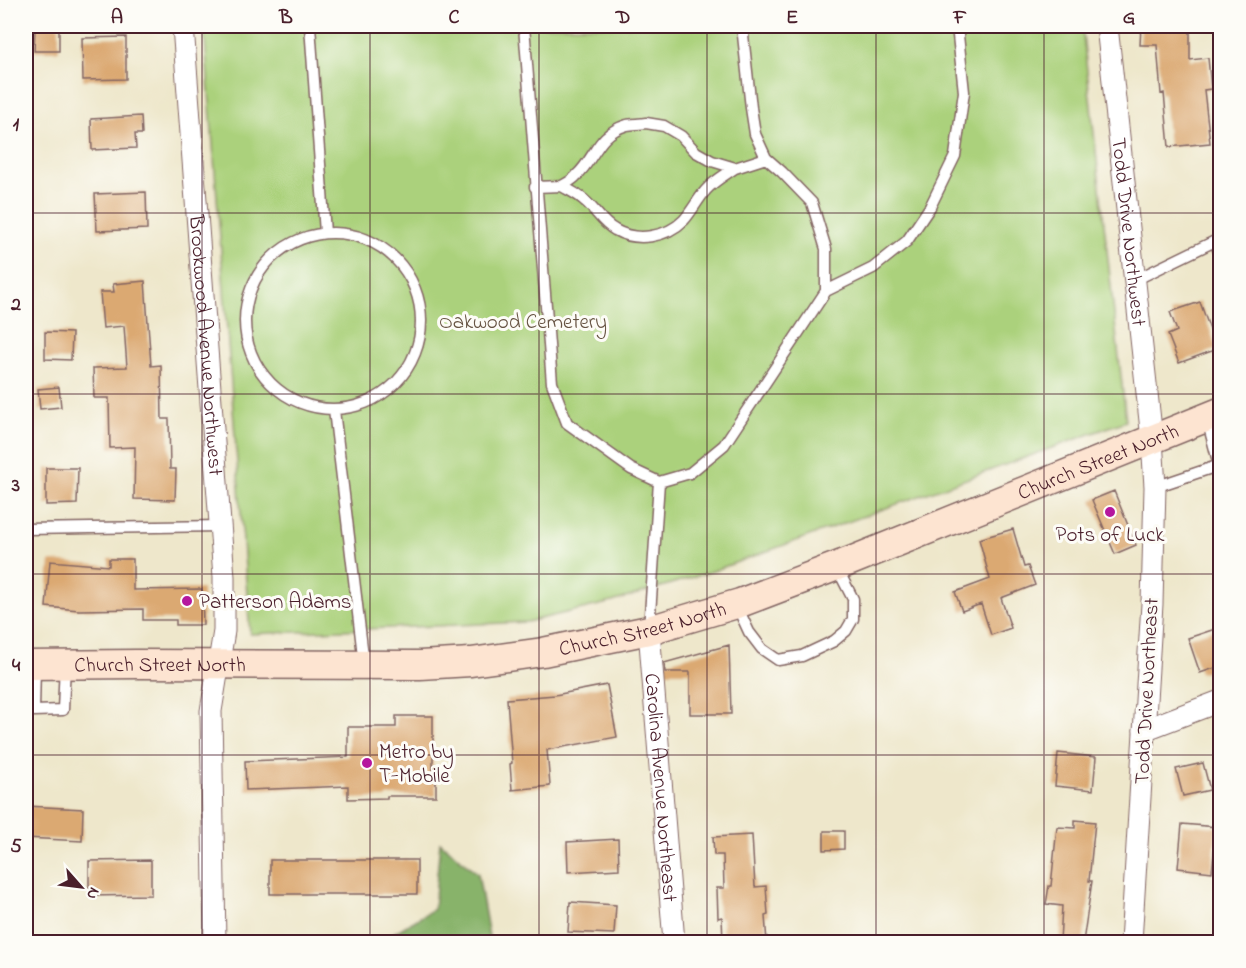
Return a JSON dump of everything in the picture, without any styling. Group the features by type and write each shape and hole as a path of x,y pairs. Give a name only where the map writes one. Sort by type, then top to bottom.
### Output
{"main road":[{"name":"Church Street North","path":"30,665 420,665 471,662 543,652 649,630 736,603 836,567 1213,415"}],"street":[{"name":"Brookwood Avenue Northwest","path":"183,26 221,526 216,561 224,631 211,711 215,942"},
{"name":"Todd Drive Northwest","path":"1107,26 1152,439"},
{"name":"Todd Drive Northeast","path":"1131,942 1152,604 1155,487 1152,439"},
{"name":"Carolina Avenue Northeast","path":"649,630 674,942"},
{"path":"1144,730 1221,701"}],"lane":[{"path":"310,26 326,233"},
{"path":"524,26 552,383 567,423 631,469 659,482 690,472 724,445 826,291 873,268 907,241 930,207 955,156 963,92 957,26"},
{"path":"742,26 755,134 766,158 812,203 826,249 826,291"},
{"path":"535,188 562,186 576,177 609,134 627,125 646,123 664,126 681,136 696,152 712,161 735,168"},
{"path":"562,186 587,202 600,218 615,230 632,236 651,237 668,231 683,220 706,190 735,168 766,158"},
{"path":"326,233 354,235 380,246 401,265 415,289 421,317 418,345 406,371 387,392 362,405 334,410 307,406 282,395 263,376 250,352 244,326 247,299 258,274 264,267 276,254 299,239 326,233"},
{"path":"1135,280 1215,241 1221,254"},
{"path":"334,410 364,664"},
{"path":"1155,487 1220,465 1213,415"},
{"path":"649,630 659,482"},
{"path":"26,529 221,526"},
{"path":"736,603 749,632 762,649 778,660 802,656 834,641 846,631 853,619 853,599 836,567"},
{"path":"30,665 34,711 63,711 65,664"}],"green space":[{"name":"Oakwood Cemetery","path":"204,26 1082,26 1126,421 710,572 612,602 527,622 250,634"},
{"path":"440,842 478,874 490,942 383,942 382,940 434,909"}],"building":[{"path":"35,26 59,26 59,51 34,51"},
{"path":"1141,26 1190,26 1190,60 1208,58 1211,89 1204,90 1210,143 1169,147 1157,45 1140,45"},
{"path":"126,37 126,79 83,80 82,38"},
{"path":"141,116 142,134 135,134 136,148 92,150 91,119"},
{"path":"146,192 147,229 97,231 95,194"},
{"path":"145,281 151,366 161,365 162,419 169,419 170,469 176,469 175,500 134,499 135,447 110,448 109,398 94,398 93,368 127,367 124,326 103,328 100,292 114,292 113,284"},
{"path":"1200,302 1217,349 1179,363 1168,335 1177,331 1170,312"},
{"path":"45,332 72,333 71,360 45,359"},
{"path":"59,387 61,407 40,409 38,389"},
{"path":"46,468 78,468 77,504 46,505"},
{"path":"1114,491 1136,545 1115,554 1092,500"},
{"path":"1013,529 1024,567 1028,566 1035,585 1001,598 1011,628 991,635 981,604 962,611 955,592 990,579 979,539"},
{"path":"109,559 133,559 133,590 202,589 203,625 176,625 176,620 143,620 143,609 79,610 46,607 50,561 109,566"},
{"path":"1221,627 1221,666 1200,673 1188,638"},
{"path":"729,645 731,714 690,714 690,672 665,672 664,663"},
{"path":"607,685 617,737 547,750 550,786 512,790 507,699 555,695"},
{"path":"396,716 433,716 433,770 436,770 436,796 348,799 348,786 246,790 245,761 348,757 348,727 396,727"},
{"path":"1058,753 1096,757 1093,790 1055,786"},
{"path":"1203,763 1210,790 1183,796 1176,769"},
{"path":"26,806 83,809 82,841 26,838"},
{"path":"1075,820 1095,822 1089,881 1092,881 1083,942 1060,942 1062,906 1046,904 1049,886 1051,886 1057,827 1075,828"},
{"path":"1182,824 1217,827 1212,872 1178,868"},
{"path":"824,831 844,831 844,849 824,850"},
{"path":"752,835 755,887 766,886 767,942 723,942 722,917 718,918 717,888 724,888 723,855 714,855 713,837"},
{"path":"618,839 619,869 568,872 567,842"},
{"path":"151,860 151,895 89,896 89,861"},
{"path":"270,860 417,860 417,894 270,894"},
{"path":"570,902 616,905 614,934 568,932"}],"place":[{"name":"Pots of Luck","path":"1110,512"},
{"name":"Patterson Adams","path":"187,601"},
{"name":"Metro by T-Mobile","path":"367,763"}]}
